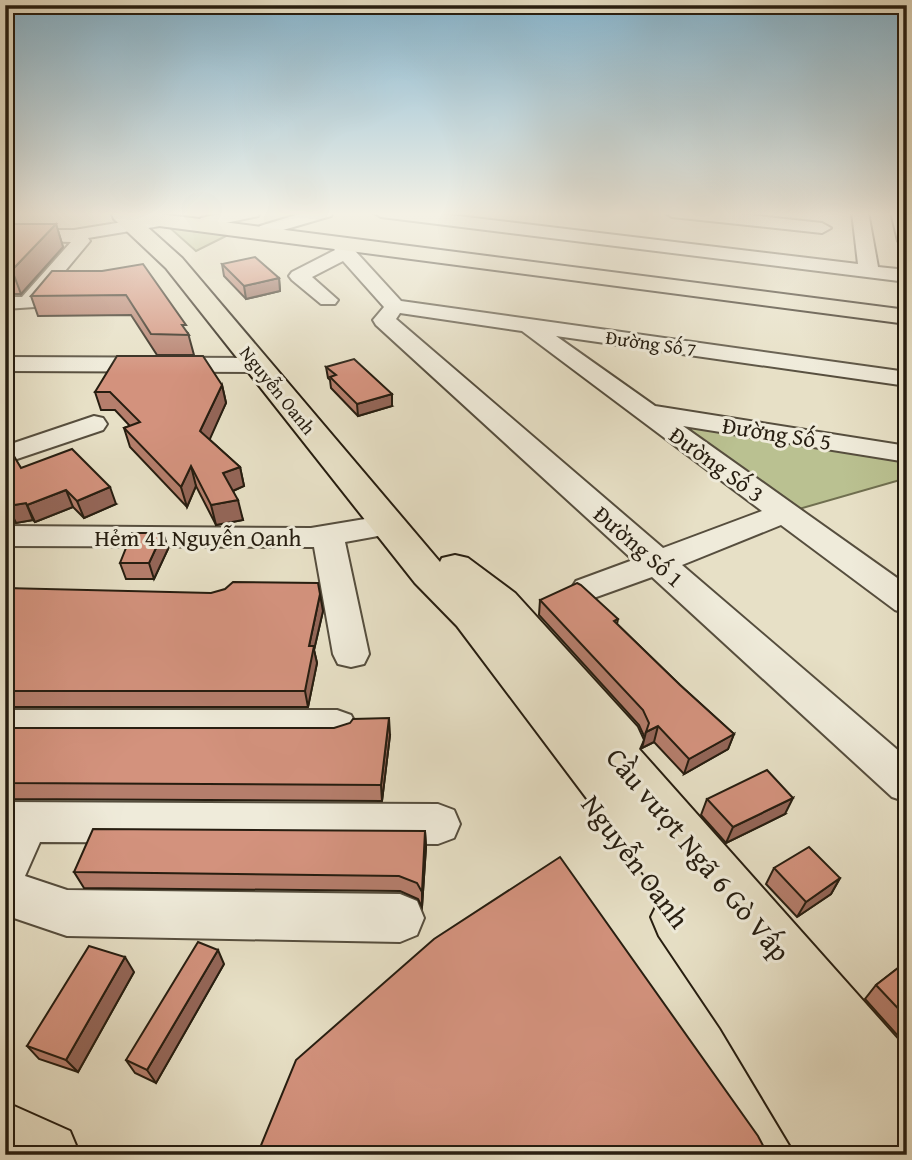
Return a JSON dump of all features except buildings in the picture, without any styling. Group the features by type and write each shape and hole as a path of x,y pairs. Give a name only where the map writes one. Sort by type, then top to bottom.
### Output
{"main road":[{"name":"Nguyễn Oanh","path":"177,266 389,525 442,571 501,603 907,1069"},
{"name":"Nguyễn Oanh","path":"197,266 442,571 481,612"},
{"path":"528,266 907,317"},
{"path":"537,266 907,311"},
{"name":"Nguyễn Oanh","path":"442,571 437,601 450,624 681,920 749,1018 836,1155"},
{"name":"Cầu vượt Ngã 6 Gò Vấp","path":"481,612 907,1100"},
{"name":"Cầu vượt Ngã 6 Gò Vấp","path":"481,612 839,1080 891,1155"},
{"path":"5,1136 46,1155"}],"street":[{"path":"9,311 28,303 60,266"},
{"path":"315,266 299,276 328,300"},
{"path":"358,266 394,306"},
{"path":"689,284 694,266"},
{"path":"820,266 907,276"},
{"path":"868,266 869,272"},
{"name":"Đường Số 7","path":"394,306 907,379"},
{"name":"Đường Số 1","path":"394,306 384,320 907,784"},
{"name":"Đường Số 3","path":"528,326 907,603"},
{"path":"8,364 257,365"},
{"name":"Đường Số 5","path":"647,412 907,454"},
{"path":"5,455 94,424"},
{"path":"588,589 785,513"},
{"name":"Hẻm 41 Nguyễn Oanh","path":"5,536 311,538 389,525"},
{"path":"328,536 351,654"},
{"path":"5,726 337,726"},
{"path":"5,869 16,822 438,824"},
{"path":"5,892 67,913 400,918"}],"green space":[{"path":"647,412 907,454 907,478 785,513"}]}
